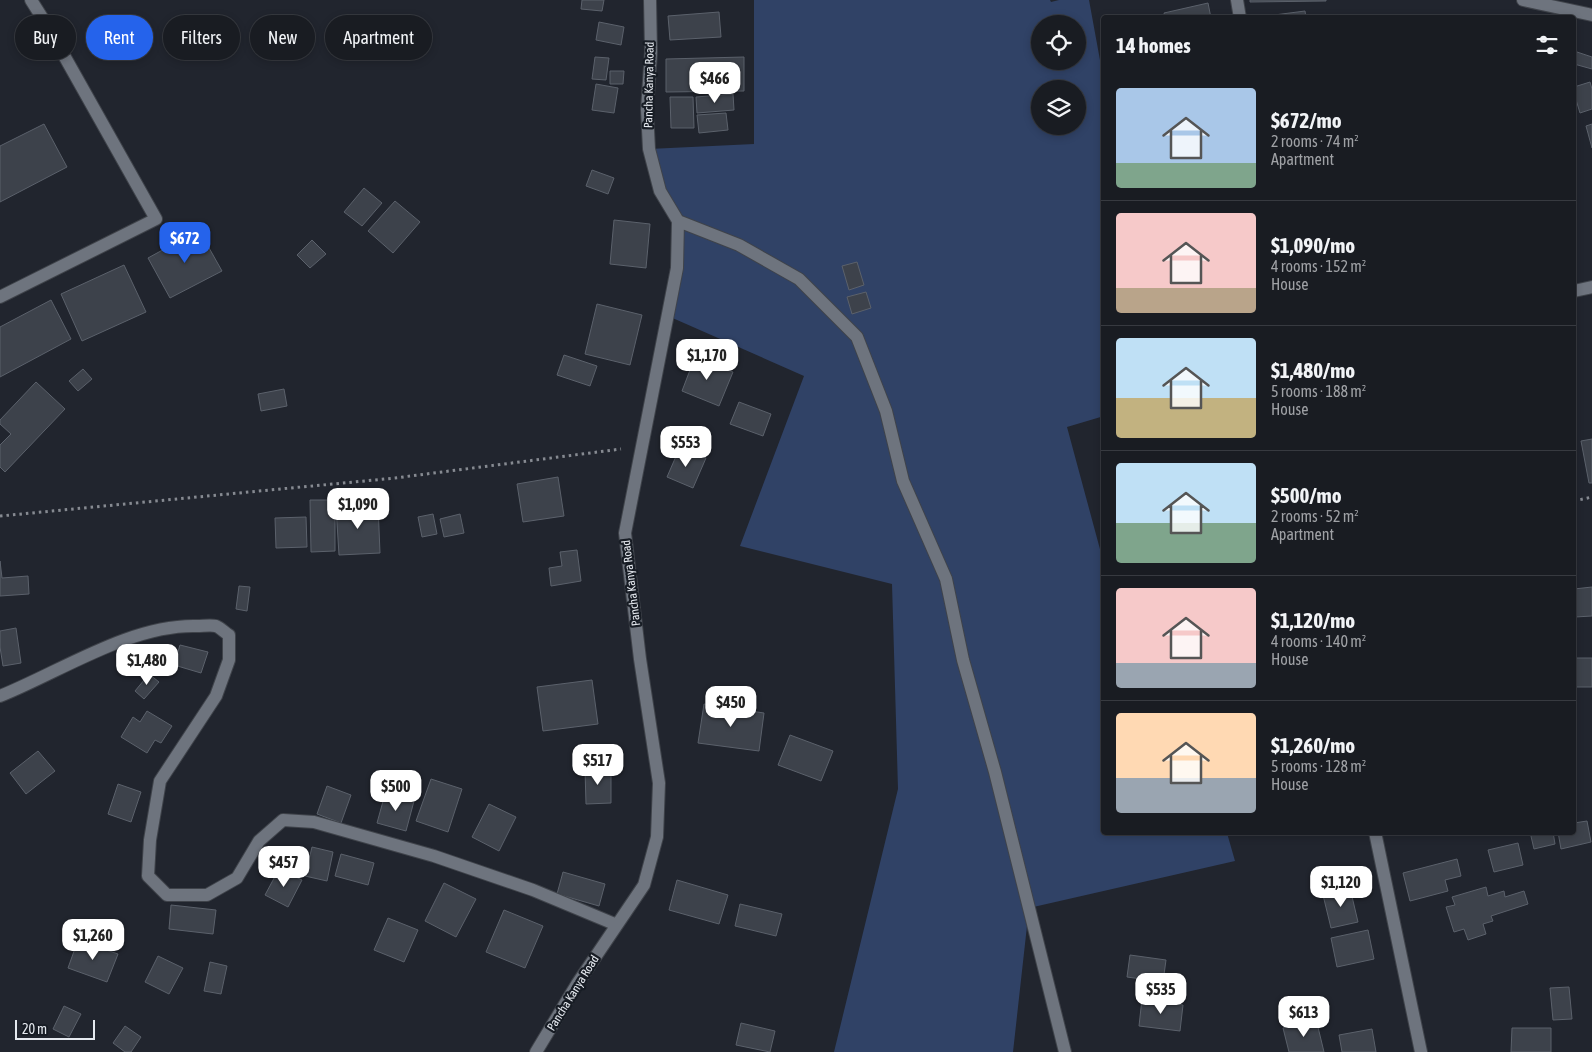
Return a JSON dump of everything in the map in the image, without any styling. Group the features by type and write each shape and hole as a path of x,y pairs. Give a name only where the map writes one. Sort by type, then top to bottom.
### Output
{"street":[{"path":"0,297 156,219 31,0"},
{"name":"Pancha Kanya Road","path":"536,1052 577,984 644,885 657,837 659,783 640,659 625,533 677,268 678,221 660,190 649,149 647,110 651,52 650,0"},
{"path":"1237,0 1240,15"},
{"path":"1523,0 1592,16"},
{"path":"678,221 739,245 799,279 856,337 886,411 903,481 946,579 963,660 995,772 1065,1052"},
{"path":"1576,291 1592,287"},
{"path":"0,696 31,684 96,652 144,633 187,626 218,626 229,635 229,660 216,696 160,781 150,840 148,876 167,895 207,895 237,878 259,841 283,820 314,822 434,856 533,890 617,925"},
{"path":"1376,835 1421,1052"}],"path":[{"path":"0,516 395,478 642,446"},
{"path":"1576,501 1592,497"}],"shaded area":[{"path":"754,0 1050,0 1051,2 1059,0 1089,0 1101,66 1101,417 1067,427 1101,553 1101,835 1228,835 1235,861 1029,908 1013,1052 834,1052 898,789 892,584 740,546 804,376 668,316 678,221 649,149 754,144"}],"building":[{"path":"582,0 604,0 602,11 581,9"},
{"path":"1250,0 1326,0 1326,1 1250,2"},
{"path":"1208,3 1210,15 1164,15 1164,13"},
{"path":"1305,11 1306,15 1274,15"},
{"path":"719,12 721,37 670,40 668,16"},
{"path":"599,22 624,27 621,45 596,40"},
{"path":"1576,52 1592,57 1592,69 1576,65"},
{"path":"595,57 609,58 606,80 592,79"},
{"path":"744,57 744,91 666,92 666,59"},
{"path":"610,71 624,71 623,84 610,84"},
{"path":"1590,82 1592,109 1580,113 1576,100 1576,86"},
{"path":"596,84 618,88 614,113 592,110"},
{"path":"733,94 734,110 697,113 696,97"},
{"path":"670,97 693,97 694,128 671,128"},
{"path":"726,113 728,130 699,133 697,115"},
{"path":"44,124 67,167 0,202 0,146"},
{"path":"1592,124 1592,148 1586,126"},
{"path":"592,170 614,178 608,194 586,186"},
{"path":"364,188 382,203 362,226 344,212"},
{"path":"395,201 420,222 393,253 368,231"},
{"path":"614,220 650,224 646,268 610,264"},
{"path":"199,230 222,271 170,298 148,258"},
{"path":"312,240 326,254 310,268 297,255"},
{"path":"857,262 864,285 849,290 842,266"},
{"path":"124,265 146,312 82,341 61,294"},
{"path":"866,292 871,308 852,314 847,297"},
{"path":"51,300 71,339 0,377 0,327"},
{"path":"597,304 642,315 630,365 585,354"},
{"path":"564,355 597,366 590,386 557,375"},
{"path":"695,357 733,372 719,406 682,391"},
{"path":"83,369 92,379 78,391 69,381"},
{"path":"36,382 65,409 5,472 0,467 0,445 11,434 0,424 0,420"},
{"path":"284,389 287,406 261,411 258,394"},
{"path":"739,402 771,414 763,436 730,424"},
{"path":"1592,439 1592,483 1589,483 1581,441"},
{"path":"680,447 706,458 693,488 667,477"},
{"path":"558,477 564,516 523,522 517,484"},
{"path":"310,500 335,500 335,551 311,552"},
{"path":"378,505 380,553 339,555 336,507"},
{"path":"433,514 437,534 422,537 418,517"},
{"path":"460,514 464,533 444,537 440,519"},
{"path":"306,517 307,547 276,548 275,518"},
{"path":"577,550 581,581 551,586 549,568 562,566 560,552"},
{"path":"0,561 2,578 28,576 29,594 0,596"},
{"path":"239,586 250,587 247,611 236,609"},
{"path":"1592,587 1592,616 1576,617 1576,589"},
{"path":"16,628 21,663 3,666 0,631"},
{"path":"180,645 208,652 201,673 174,665"},
{"path":"1576,658 1592,658 1592,687 1576,687"},
{"path":"149,674 159,682 144,699 135,691"},
{"path":"592,680 598,724 543,731 537,687"},
{"path":"704,704 764,713 759,751 698,743"},
{"path":"147,711 172,726 161,743 155,740 147,753 121,737 133,717 140,722"},
{"path":"790,735 833,751 821,781 778,765"},
{"path":"38,751 55,771 26,794 10,773"},
{"path":"611,768 611,803 586,804 585,769"},
{"path":"431,779 462,789 448,832 416,821"},
{"path":"118,784 141,792 131,822 108,814"},
{"path":"327,786 351,795 341,823 317,814"},
{"path":"385,794 414,801 406,831 377,823"},
{"path":"489,804 516,817 499,851 472,837"},
{"path":"1587,821 1591,842 1561,849 1559,835 1576,835 1576,823"},
{"path":"1531,835 1554,835 1555,844 1534,849"},
{"path":"1518,843 1523,865 1494,872 1488,850"},
{"path":"312,847 333,852 327,881 305,876"},
{"path":"341,854 374,863 368,885 335,876"},
{"path":"1457,859 1461,876 1445,880 1448,891 1410,901 1403,873"},
{"path":"279,869 302,880 288,907 265,895"},
{"path":"563,872 605,884 599,906 557,894"},
{"path":"677,880 728,895 719,924 669,910"},
{"path":"444,883 476,899 456,937 425,921"},
{"path":"1486,887 1488,896 1504,891 1505,897 1524,891 1528,904 1491,916 1493,921 1483,924 1486,934 1468,940 1464,929 1454,932 1446,907 1455,905 1452,897"},
{"path":"1350,888 1358,922 1331,928 1323,895"},
{"path":"740,904 782,914 776,936 735,926"},
{"path":"171,905 216,910 213,934 169,929"},
{"path":"504,910 543,926 525,968 486,952"},
{"path":"388,918 418,930 404,962 374,950"},
{"path":"1368,930 1374,959 1337,967 1331,938"},
{"path":"78,940 118,954 107,982 68,968"},
{"path":"1130,955 1166,960 1163,982 1127,977"},
{"path":"158,956 183,968 169,994 145,982"},
{"path":"210,962 227,966 221,994 204,991"},
{"path":"1569,987 1572,1019 1553,1020 1550,988"},
{"path":"1142,999 1183,1005 1180,1031 1139,1026"},
{"path":"64,1006 81,1014 69,1037 53,1029"},
{"path":"1316,1019 1324,1052 1289,1052 1283,1028"},
{"path":"741,1023 775,1031 770,1052 736,1045"},
{"path":"125,1026 141,1037 131,1052 125,1052 113,1043"},
{"path":"1512,1028 1551,1028 1551,1052 1511,1052"},
{"path":"1372,1029 1376,1052 1342,1052 1339,1035"}]}
